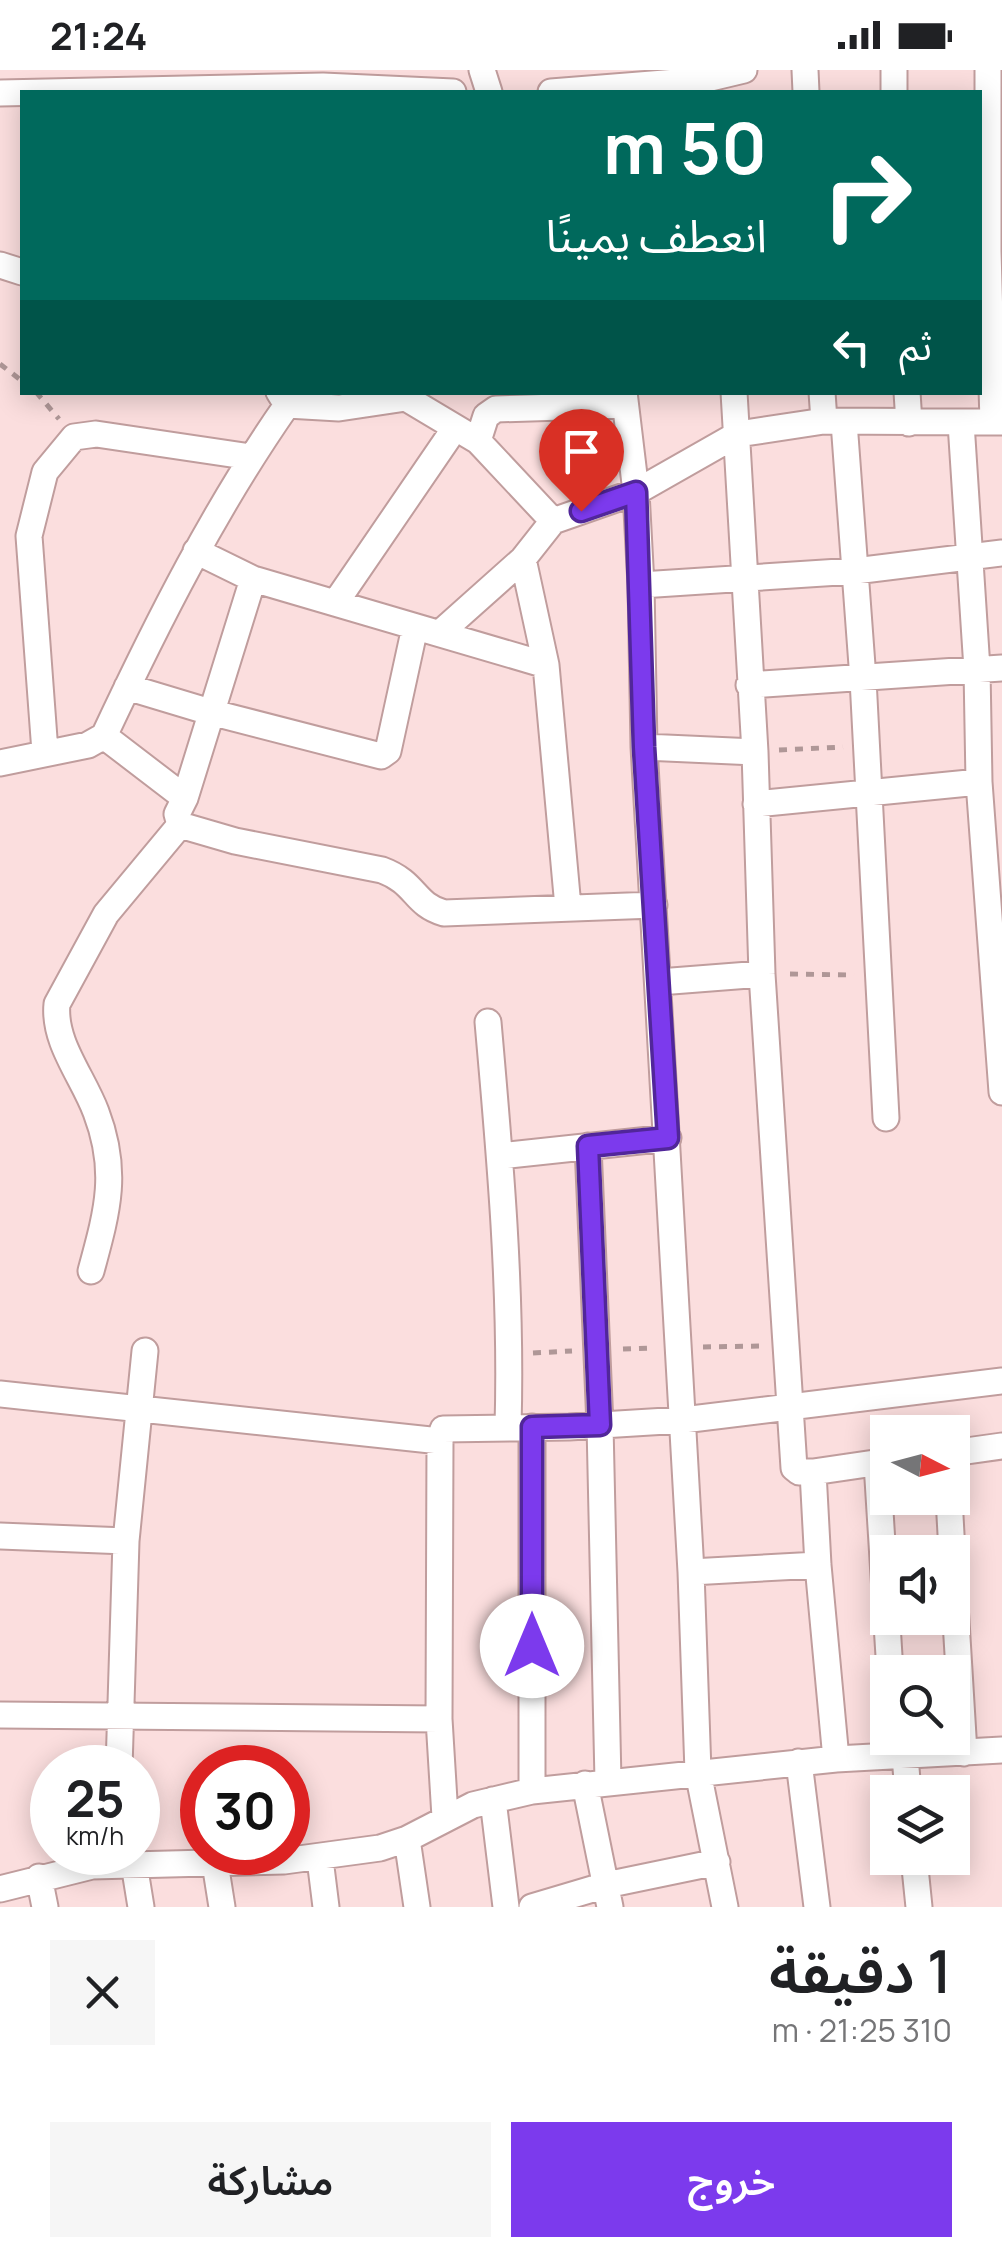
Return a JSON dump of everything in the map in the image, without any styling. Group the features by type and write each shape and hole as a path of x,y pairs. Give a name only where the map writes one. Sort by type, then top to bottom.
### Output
{"street":[{"path":"595,90 702,81 744,70"},
{"path":"440,634 523,559 554,521 636,492 738,434 834,422 998,422 988,251 988,70"},
{"path":"59,90 196,83 389,90"},
{"path":"0,763 88,745 104,736 196,551 283,399 300,408 338,408 406,395 478,441 554,521"},
{"path":"734,395 755,752 762,974 794,1468 813,1472 870,1464"},
{"path":"823,395 834,422 855,571 886,1118"},
{"path":"907,395 909,423"},
{"path":"478,441 486,416 496,409 624,398 636,492 644,747 683,1420 698,1772 725,1907"},
{"path":"960,423 969,556 990,668 979,782 1002,1092"},
{"path":"336,602 454,428"},
{"path":"44,752 29,536 45,472 74,437 96,434 251,457"},
{"path":"196,551 253,578 546,665"},
{"path":"641,585 855,571 1002,553"},
{"path":"523,559 546,665 568,907"},
{"path":"180,826 176,814 253,578"},
{"path":"127,687 380,756 388,751 414,628"},
{"path":"749,685 990,668"},
{"path":"104,736 184,798"},
{"path":"644,747 755,752"},
{"path":"756,804 979,782"},
{"path":"180,826 382,870 402,877 428,908 444,913 654,906"},
{"path":"92,1271 110,1202 112,1175 96,1112 55,1018 57,1004 106,914 180,826"},
{"path":"659,982 762,974"},
{"path":"488,1022 500,1156 510,1354 520,1427 532,1791"},
{"path":"500,1156 668,1138"},
{"path":"588,1146 600,1425 597,1782 608,1896"},
{"path":"119,1745 126,1541 145,1351"},
{"path":"444,1817 439,1719 443,1429 683,1420 1002,1381"},
{"path":"0,1394 440,1441"},
{"path":"970,1450 1002,1446"},
{"path":"813,1472 836,1759"},
{"path":"884,1515 889,1655"},
{"path":"0,1536 126,1541"},
{"path":"691,1572 818,1565"},
{"path":"0,1715 439,1719"},
{"path":"970,1753 1002,1750"},
{"path":"310,1858 380,1848 407,1839 444,1817 532,1791 870,1754"},
{"path":"799,1762 816,1907"},
{"path":"493,1800 506,1907"},
{"path":"407,1839 416,1907"},
{"path":"320,1858 326,1907"},
{"path":"532,1907 608,1896 717,1862"},
{"path":"0,1889 46,1875"},
{"path":"129,1875 141,1907"},
{"path":"216,1875 222,1907"},
{"path":"916,1875 919,1907"},
{"path":"39,1877 44,1907"}],"path":[{"path":"0,364 20,379"},
{"path":"755,752 866,746"},
{"path":"762,974 879,975"},
{"path":"510,1354 785,1346"}],"route":[{"path":"532,1646 532,1427 600,1425 588,1146 668,1138 644,747 636,492 581,511"}]}
